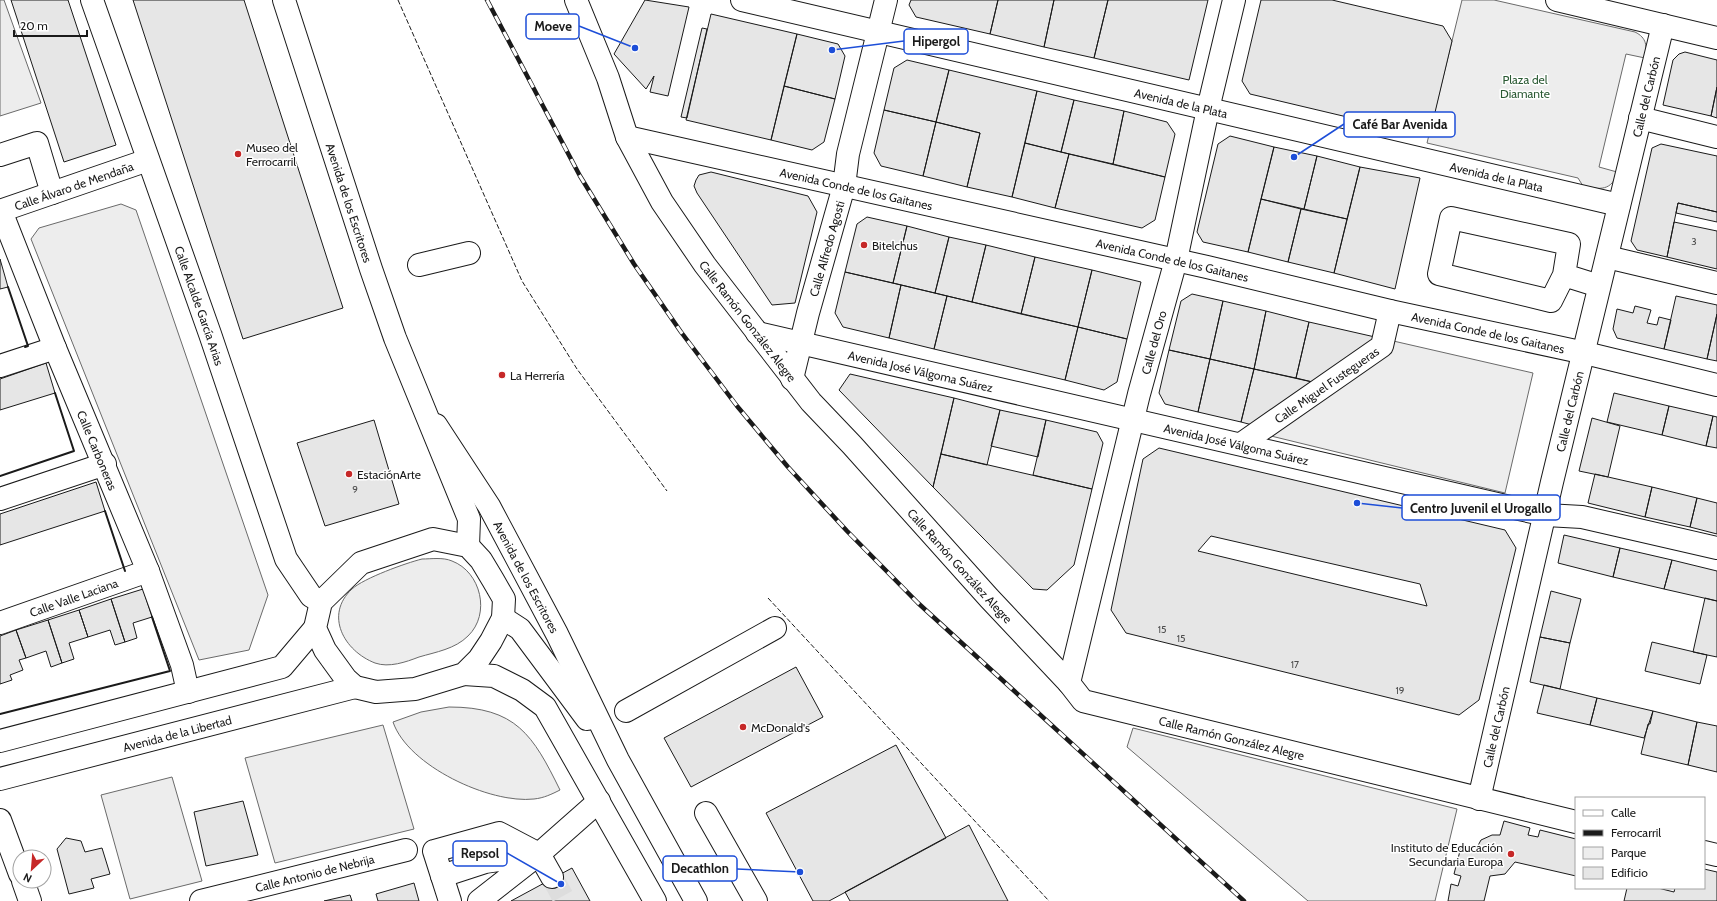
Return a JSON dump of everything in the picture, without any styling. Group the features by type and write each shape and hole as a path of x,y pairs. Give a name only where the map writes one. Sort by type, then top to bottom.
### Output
{"street":[{"name":"Calle Alcalde García Arias","path":"92,0 286,559 311,596 321,602"},
{"name":"Avenida de los Escritores","path":"284,0 370,269 395,338 469,519 468,546"},
{"name":"Calle Ramón González Alegre","path":"576,0 608,78 627,137 662,202 705,265 811,402 852,445 989,598 1069,683 1083,701 1575,822"},
{"name":"Avenida de la Plata","path":"742,0 1619,205"},
{"name":"Calle Alfredo Agosti","path":"792,379 844,186 848,154 886,0"},
{"name":"Calle del Oro","path":"1069,683 1133,420 1176,260 1208,109 1234,0"},
{"path":"1557,0 1717,38"},
{"name":"Calle del Carbón","path":"1478,799 1585,353 1599,286 1663,25"},
{"path":"1640,118 1717,137"},
{"name":"Avenida Conde de los Gaitanes","path":"627,137 1176,260 1390,311 1585,353 1717,385"},
{"path":"0,155 37,143 52,193"},
{"name":"Calle Álvaro de Mendaña","path":"1,211 148,160"},
{"name":"Calle Carboneras","path":"1,211 55,348 105,464 148,571 182,665 188,692"},
{"path":"1451,218 1569,244 1564,275 1551,301 1439,274 1451,218"},
{"path":"419,265 469,252"},
{"path":"1607,257 1717,283"},
{"path":"1564,275 1599,286"},
{"name":"Calle Miguel Fustegueras","path":"1241,444 1382,346 1390,311"},
{"name":"Avenida José Válgoma Suárez","path":"757,333 1546,515 1582,517 1717,548"},
{"path":"0,366 55,348"},
{"name":"Avenida de los Escritores","path":"422,402 489,506 557,634 618,760 696,901"},
{"path":"0,499 105,464"},
{"path":"0,741 282,667 315,628 321,602 343,578 361,563 434,539 468,546 481,560 504,599 503,618 479,659 464,674"},
{"name":"Calle Valle Laciana","path":"0,623 148,571"},
{"name":"Avenida de los Escritores","path":"503,618 520,630 618,760"},
{"path":"315,628 324,650 346,679 355,687 376,692 415,689 464,674 494,676 522,690 545,707 655,901"},
{"path":"626,711 774,628"},
{"name":"Avenida de la Libertad","path":"0,780 355,687"},
{"path":"479,901 539,854 599,801"},
{"path":"706,813 756,901"},
{"path":"0,820 12,852"},
{"name":"Calle Antonio de Nebrija","path":"201,901 406,850"},
{"path":"1705,852 1717,855"},
{"path":"450,901 442,876 485,862 539,854"},
{"path":"539,854 552,877"},
{"path":"25,889 30,901"}],"green space":[{"path":"0,0 4,0 41,103 0,116"},
{"name":"Plaza del Diamante","path":"1462,0 1494,0 1635,32 1642,37 1646,46 1645,58 1626,54 1599,167 1617,172 1615,178 1609,186 1604,188 1594,188 1583,186 1578,178 1427,143"},
{"path":"121,204 136,210 268,595 249,650 199,660 31,239 39,228"},
{"path":"1389,340 1533,373 1505,493 1271,436"},
{"path":"422,559 441,559 452,561 462,566 470,574 480,594 481,606 475,627 463,640 439,652 392,665 375,663 354,650 347,641 341,631 339,610 344,599 352,589 366,580 396,567"},
{"path":"449,707 472,708 491,712 520,728 541,754 560,790 548,796 534,799 516,799 474,788 453,779 433,767 415,753 402,738 393,722 421,712"},
{"path":"383,725 414,829 275,863 245,758"},
{"path":"1133,728 1457,809 1435,901 1308,901 1127,747"},
{"path":"172,777 202,881 130,899 101,795"}],"building":[{"path":"11,0 68,0 116,145 64,162"},
{"name":"Museo del Ferrocarril","path":"133,0 244,0 343,308 243,339"},
{"path":"645,0 689,7 668,96 650,92 654,76 646,89 614,54"},
{"path":"911,0 998,0 990,34 916,17 909,5"},
{"path":"998,0 1054,0 1044,47 990,34"},
{"path":"1054,0 1108,0 1094,58 1044,47"},
{"path":"1108,0 1208,0 1189,80 1094,58"},
{"path":"1261,0 1332,0 1443,26 1452,41 1432,125 1419,134 1250,94 1242,81"},
{"path":"711,14 797,34 771,140 686,120"},
{"path":"702,28 707,29 687,118 681,117"},
{"path":"797,34 838,44 845,56 835,99 784,86"},
{"path":"1685,52 1717,60 1717,87 1711,116 1663,105 1673,60 1679,54"},
{"path":"907,60 949,70 936,122 884,110 894,68"},
{"path":"949,70 1037,91 1012,197 967,187 980,133 936,122"},
{"path":"784,86 835,99 824,142 812,150 771,140"},
{"path":"1717,87 1717,118 1711,116"},
{"path":"1037,91 1074,100 1061,152 1025,143"},
{"path":"1074,100 1124,111 1113,164 1061,152"},
{"path":"884,110 936,122 923,176 881,166 874,153"},
{"path":"1124,111 1167,122 1175,134 1165,177 1113,164"},
{"path":"936,122 980,133 967,187 923,176"},
{"path":"1230,136 1274,147 1248,252 1203,242 1197,232 1218,144"},
{"path":"1025,143 1069,154 1055,208 1012,197"},
{"path":"1661,144 1717,156 1717,212 1678,203 1667,257 1637,250 1631,241 1652,148"},
{"path":"1274,147 1317,156 1304,209 1261,199"},
{"path":"1069,154 1165,177 1155,220 1142,228 1055,208"},
{"path":"1317,156 1360,167 1347,219 1304,209"},
{"path":"1360,167 1420,178 1395,289 1334,273"},
{"path":"711,172 808,196 817,212 795,303 772,305 697,193 694,186 699,175"},
{"path":"1261,199 1301,209 1288,262 1248,252"},
{"path":"1678,203 1717,212 1717,222 1676,213"},
{"path":"1301,209 1347,219 1334,273 1288,262"},
{"path":"867,217 907,226 893,283 845,272 857,224"},
{"path":"1674,222 1717,231 1717,269 1667,257"},
{"path":"907,226 949,237 935,293 893,283"},
{"path":"949,237 986,245 972,302 935,293"},
{"path":"986,245 1035,257 1021,314 972,302"},
{"path":"1035,257 1092,270 1078,327 1021,314"},
{"path":"0,259 8,287 0,289"},
{"path":"1092,270 1141,282 1127,339 1078,327"},
{"path":"845,272 901,285 889,338 843,327 835,313"},
{"path":"901,285 947,296 934,349 889,338"},
{"path":"1192,294 1223,301 1210,359 1169,350 1181,301"},
{"path":"947,296 1078,327 1065,380 934,349"},
{"path":"1676,296 1717,305 1717,314 1707,359 1664,349"},
{"path":"1223,301 1266,311 1254,369 1210,359"},
{"path":"1635,306 1651,310 1647,323 1657,325 1659,317 1671,320 1664,349 1617,338 1613,329 1617,309 1633,313"},
{"path":"1266,311 1309,322 1296,378 1254,369"},
{"path":"1717,314 1717,361 1707,359"},
{"path":"1309,322 1375,337 1321,384 1296,378"},
{"path":"1078,327 1127,339 1117,382 1104,390 1065,380"},
{"path":"1169,350 1210,359 1198,412 1165,404 1159,393"},
{"path":"1210,359 1254,369 1241,422 1198,412"},
{"path":"46,363 55,393 0,410 0,379"},
{"path":"1254,369 1321,384 1260,427 1241,422"},
{"path":"850,374 954,398 933,487 839,390"},
{"path":"1614,393 1669,406 1662,435 1607,422"},
{"path":"954,398 1000,410 987,465 941,454"},
{"path":"1669,406 1713,416 1706,446 1662,435"},
{"path":"1000,410 1046,420 1038,457 991,446"},
{"path":"1713,416 1717,417 1717,448 1706,446"},
{"path":"1592,418 1620,426 1608,477 1579,471"},
{"name":"EstaciónArte","path":"374,420 399,504 325,526 297,443"},
{"path":"1046,420 1097,432 1103,443 1092,489 1033,475"},
{"path":"1159,448 1505,530 1516,548 1479,700 1459,715 1126,633 1111,610 1143,459","holes":["1211,536 1420,584 1427,606 1198,551"]},
{"path":"941,454 1092,489 1074,565 1047,590 1033,589 933,487"},
{"path":"1595,474 1652,487 1645,517 1588,503"},
{"path":"96,482 105,511 0,545 0,514"},
{"path":"1652,487 1697,498 1690,527 1645,517"},
{"path":"1697,498 1717,503 1717,534 1690,527"},
{"path":"1564,535 1620,548 1613,577 1558,563"},
{"path":"1620,548 1672,560 1664,589 1613,577"},
{"path":"1672,560 1717,571 1717,601 1664,589"},
{"path":"143,589 152,617 133,623 137,638 125,642 111,599"},
{"path":"1551,591 1581,599 1570,643 1540,637"},
{"path":"1705,598 1717,601 1717,657 1693,652"},
{"path":"111,599 125,642 115,645 110,630 88,637 79,610"},
{"path":"79,610 88,637 69,643 74,659 62,663 48,620"},
{"path":"48,620 62,663 51,667 46,651 26,658 16,630"},
{"path":"16,630 26,658 19,660 23,670 10,675 12,680 0,684 0,636"},
{"path":"1540,637 1570,643 1560,689 1530,682"},
{"path":"1652,642 1707,655 1700,684 1645,671"},
{"name":"McDonald's","path":"796,667 823,717 691,787 664,738"},
{"path":"1544,685 1597,698 1590,725 1537,713"},
{"path":"1597,698 1653,711 1644,738 1590,725"},
{"path":"1653,711 1697,722 1688,765 1641,754 1648,724 1650,724"},
{"path":"1697,722 1717,726 1717,772 1688,765"},
{"path":"896,745 946,838 829,901 813,901 766,813"},
{"path":"243,801 258,855 206,866 194,812"},
{"path":"1504,821 1530,828 1528,835 1538,837 1540,830 1575,839 1575,876 1515,862 1505,874 1490,876 1484,901 1448,901 1451,884 1458,886 1461,876 1454,874 1461,847 1475,851 1481,840 1492,835 1500,835"},
{"path":"969,825 1008,901 850,901 845,892"},
{"path":"66,838 81,841 85,852 102,848 110,874 91,879 94,888 69,894 57,849"},
{"path":"572,868 590,901 511,901"},
{"path":"1705,869 1717,872 1717,901 1624,901 1627,889 1662,889 1674,892 1675,889 1705,889"},
{"path":"414,883 419,901 378,901 376,894"},
{"path":"350,895 352,901 324,901"}],"tunnel":[{"path":"552,877 565,901"}],"railway":[{"path":"487,0 580,176 634,264 681,332 737,406 788,467 847,531 918,603 1244,901"}],"fence":[{"path":"398,0 522,281 577,369 667,491"},
{"path":"768,598 1049,901"}],"wall":[{"path":"8,287 28,346 25,347"},
{"path":"0,476 74,451 55,393"},
{"path":"105,511 125,571"},
{"path":"0,714 170,671 152,617"}],"place":[{"name":"Moeve","path":"635,48"},
{"name":"Hipergol","path":"832,50"},
{"name":"Museo del Ferrocarril","path":"238,154"},
{"name":"Café Bar Avenida","path":"1294,157"},
{"name":"Bitelchus","path":"864,245"},
{"name":"La Herrería","path":"502,375"},
{"name":"EstaciónArte","path":"349,474"},
{"name":"Centro Juvenil el Urogallo","path":"1357,503"},
{"name":"McDonald's","path":"743,727"},
{"name":"Instituto de Educación Secundaria Europa","path":"1511,854"},
{"name":"Decathlon","path":"800,872"},
{"name":"Repsol","path":"561,884"}]}
